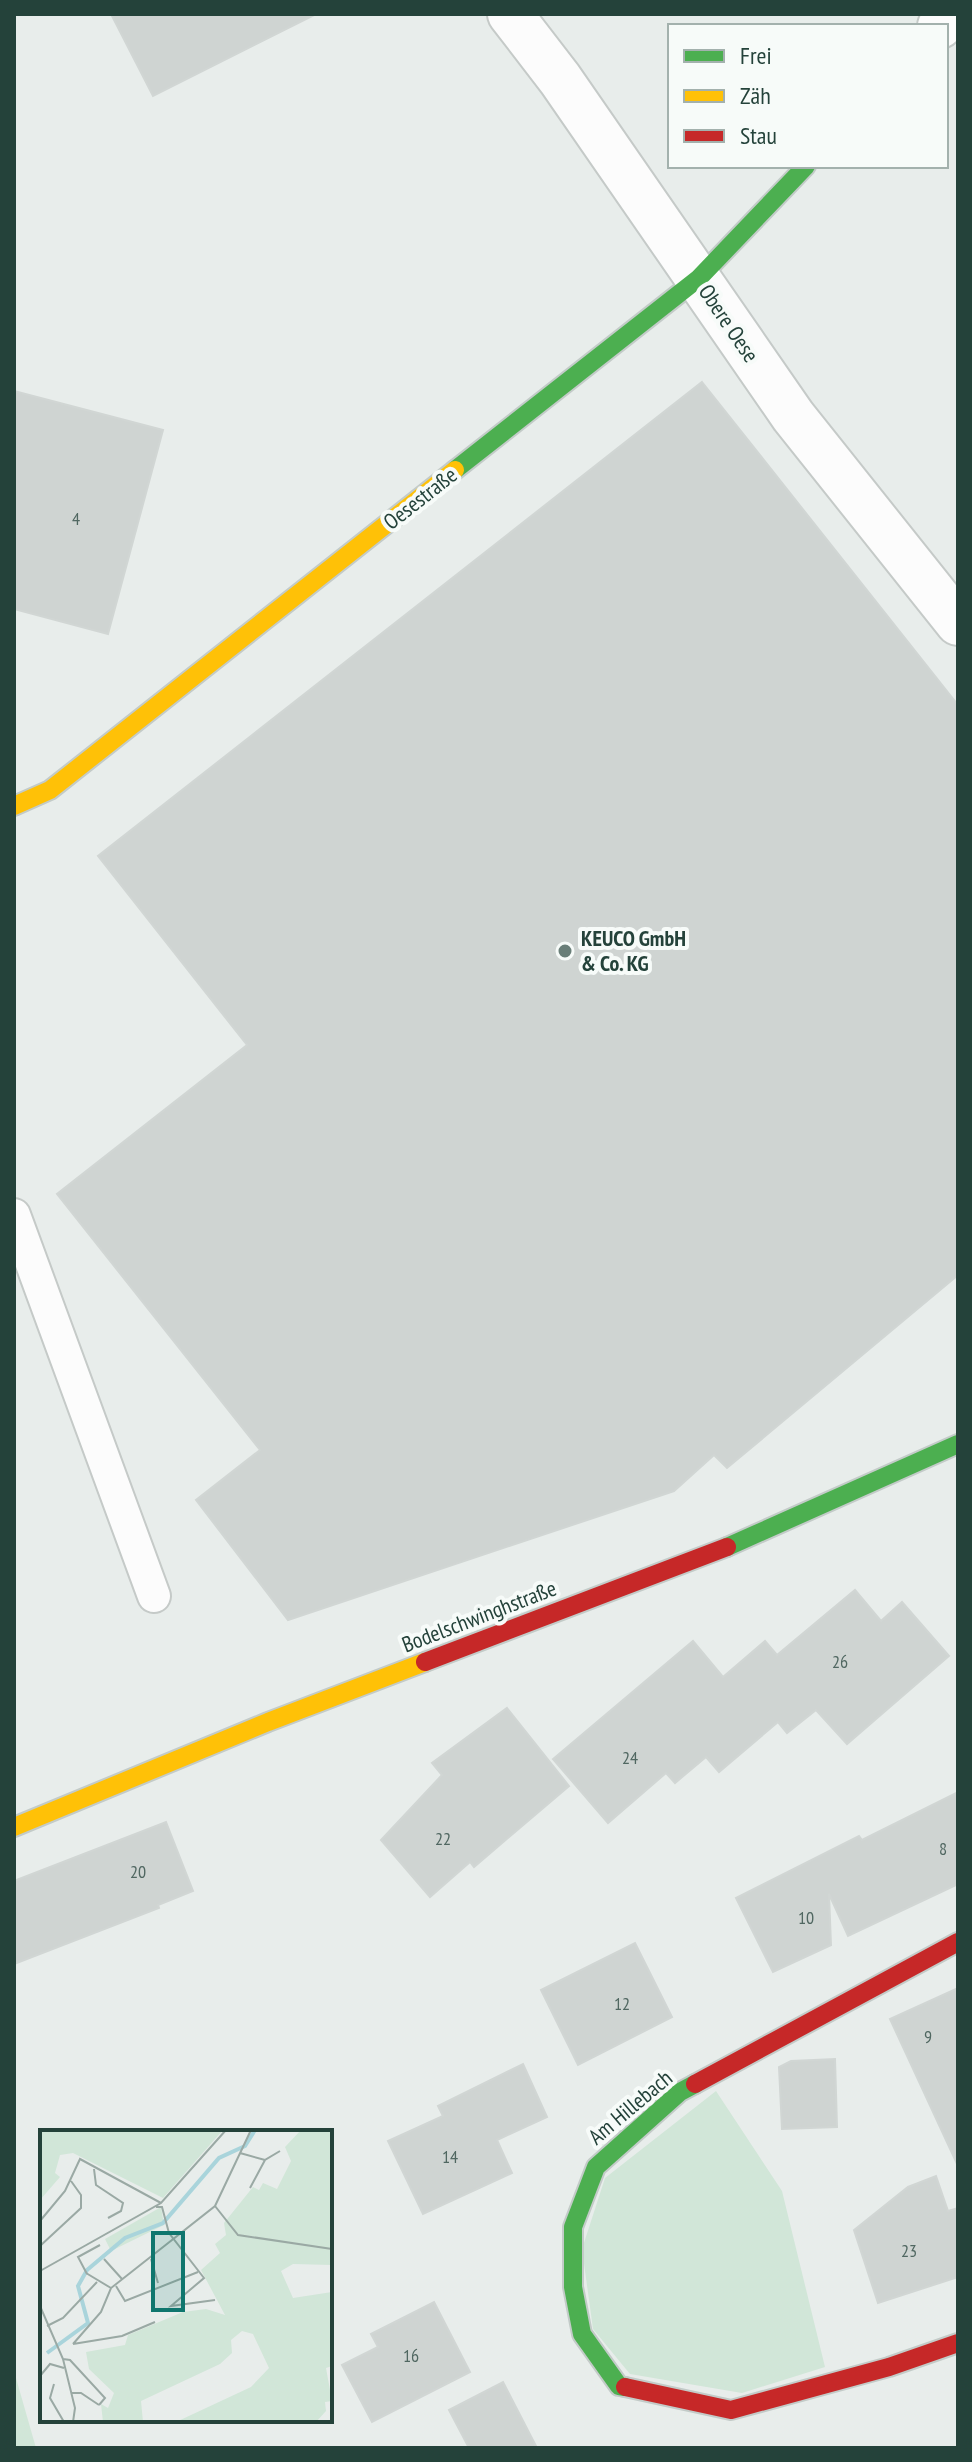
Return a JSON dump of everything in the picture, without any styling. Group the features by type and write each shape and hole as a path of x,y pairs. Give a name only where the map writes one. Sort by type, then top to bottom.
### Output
{"street":[{"name":"Obere Oese","path":"510,14 560,79 793,416 958,623"},
{"name":"Oesestraße","path":"14,806 50,790 699,278 804,168"},
{"name":"Bodelschwinghstraße","path":"14,1827 268,1722 718,1551 958,1444"},
{"name":"Am Hillebach","path":"958,1942 680,2092 596,2167 573,2227 573,2287 582,2334 619,2386 731,2410 889,2367 958,2343"}],"lane":[{"path":"14,1215 154,1596"}],"green space":[{"path":"716,2091 782,2191 825,2367 742,2393 630,2374 593,2329 582,2249 605,2178"},
{"path":"16,2378 36,2448 14,2448"}],"building":[{"path":"111,14 316,14 153,96"},
{"name":"KEUCO GmbH & Co. KG","path":"702,382 958,705 958,1275 727,1468 714,1455 674,1491 288,1620 196,1500 260,1450 57,1194 247,1045 98,856"},
{"path":"14,391 163,430 108,634 14,609"},
{"path":"855,1590 881,1621 902,1602 949,1656 847,1744 816,1710 787,1733 778,1722 719,1772 706,1757 675,1783 666,1773 608,1823 553,1759 693,1641 723,1677 765,1641 777,1655"},
{"path":"507,1708 569,1786 474,1867 470,1862 430,1897 381,1840 442,1775 432,1763"},
{"path":"958,1792 958,1884 848,1936 829,1894 831,1945 773,1972 736,1898 859,1836 862,1840"},
{"path":"166,1822 193,1891 158,1905 159,1908 14,1964 14,1881"},
{"path":"635,1943 672,2017 578,2065 541,1990"},
{"path":"958,1988 958,2166 890,2019"},
{"path":"835,2059 837,2127 782,2129 779,2067 791,2061"},
{"path":"523,2064 547,2117 497,2140 512,2173 423,2214 388,2141 443,2116 438,2106"},
{"path":"936,2176 948,2211 958,2208 958,2277 878,2303 854,2230 908,2187"},
{"path":"434,2302 470,2372 372,2422 342,2365 378,2347 371,2334"},
{"path":"503,2382 537,2448 469,2448 449,2410"}],"traffic: fast":[{"path":"455,470 699,278 804,168"},
{"path":"727,1547 958,1444"},
{"path":"625,2387 619,2386 582,2334 573,2287 573,2227 596,2167 680,2092 695,2084"}],"traffic: slow":[{"path":"14,806 50,790 455,470"},
{"path":"14,1827 268,1722 425,1662"}],"traffic: jam":[{"path":"425,1662 727,1547"},
{"path":"695,2084 958,1942"},
{"path":"625,2387 731,2410 889,2367 958,2343"}],"place":[{"name":"KEUCO GmbH & Co. KG","path":"565,951"}]}
